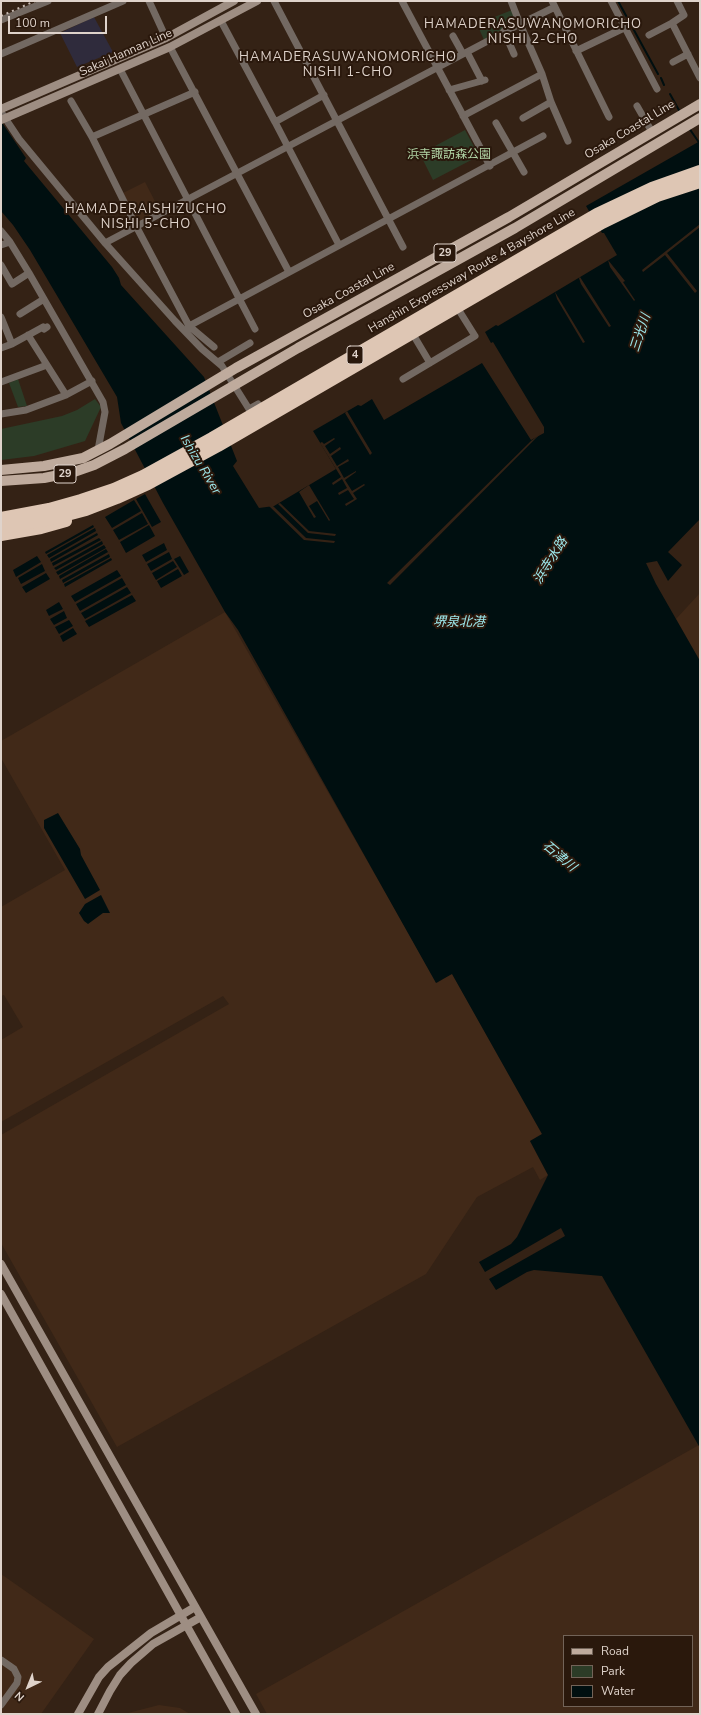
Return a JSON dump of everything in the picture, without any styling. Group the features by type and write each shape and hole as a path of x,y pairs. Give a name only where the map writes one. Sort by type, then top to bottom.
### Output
{"highway":[{"name":"Hanshin Expressway Route 4 Bayshore Line","path":"1,518 49,509 81,500 114,489 143,476 212,438 597,214 652,188 700,171"},
{"name":"Hanshin Expressway Route 4 Bayshore Line","path":"1,528 52,519 86,510 148,484 218,446 602,223 657,196 700,182"},
{"path":"1,536 41,528 80,517 148,484"}],"main road":[{"name":"Osaka Coastal Line","path":"1,470 44,466 83,458 118,439 209,384 509,217 700,104"},
{"name":"Osaka Coastal Line","path":"1,481 44,478 94,466 233,386 515,228 697,120"}],"street":[{"path":"1,20 48,1"},
{"path":"1,54 123,1"},
{"path":"149,1 166,38"},
{"name":"Sakai Hannan Line","path":"2,117 170,47 257,1"},
{"path":"274,1 403,247"},
{"path":"402,1 490,166"},
{"path":"511,1 568,141"},
{"path":"611,1 656,89"},
{"path":"654,35 684,15 677,1"},
{"name":"Sakai Hannan Line","path":"1,108 166,38 231,2"},
{"path":"105,243 438,68 554,4 609,117"},
{"path":"221,20 286,147 339,245"},
{"path":"672,23 700,78"},
{"path":"576,51 624,28"},
{"path":"504,31 514,54"},
{"path":"449,90 483,80 453,36"},
{"path":"170,47 289,272"},
{"path":"673,62 688,54"},
{"path":"120,69 255,329"},
{"path":"463,116 542,74"},
{"path":"92,137 195,92"},
{"path":"274,122 324,95"},
{"path":"71,101 92,137 136,226 189,326 214,347"},
{"path":"523,118 551,102"},
{"path":"637,106 652,132"},
{"path":"2,117 105,243 175,321 202,349 218,362 249,410 448,294 475,336 403,379"},
{"path":"496,123 524,172"},
{"path":"189,326 490,166 543,136"},
{"path":"1,231 10,242 29,273 104,402 105,412 98,450"},
{"path":"1,245 10,242"},
{"path":"1,265 12,284 29,273"},
{"path":"20,314 44,299"},
{"path":"1,317 12,344"},
{"path":"404,320 430,363"},
{"path":"1,348 12,344 43,327 44,329 47,327"},
{"path":"28,336 66,396"},
{"path":"218,362 250,343"},
{"path":"1,382 47,365"},
{"path":"1,414 26,410 66,396 92,381"},
{"path":"1,1264 256,1714"},
{"path":"1,1294 236,1714"},
{"path":"78,1714 99,1677 108,1667 141,1640 196,1607"},
{"path":"98,1714 120,1675 131,1663 153,1644 201,1617"},
{"path":"1,1660 14,1669 18,1677 17,1682 1,1705"}],"shaded area":[{"path":"94,17 113,52 77,67 60,33"},
{"path":"145,182 160,211 139,222 137,221 123,193"},
{"path":"700,593 700,661 676,619"},
{"path":"225,612 437,983 452,973 542,1134 530,1141 548,1175 540,1180 533,1167 477,1197 426,1274 117,1447 1,1243 1,1135 229,1004 223,996 1,1122 1,1040 23,1027 4,995 1,996 1,907 65,870 1,758 1,741"},
{"path":"699,1445 700,1714 267,1714 256,1694"},
{"path":"1,1574 94,1639 41,1714 1,1714"},
{"path":"159,1705 180,1708 190,1714 124,1714"}],"green space":[{"path":"512,10 516,20 514,23 484,40 477,24"},
{"name":"浜寺諏訪森公園","path":"465,130 479,156 433,180 420,154"},
{"path":"18,379 27,406 18,407 9,383"},
{"path":"95,399 101,407 85,441 34,456 1,460 1,429 62,416 77,410"}],"water":[{"name":"堺泉北港","path":"1,121 26,158 24,161 112,267 119,278 121,285 204,377 237,461 233,466 259,508 274,506 336,469 313,431 358,405 361,406 372,399 384,420 482,363 531,440 544,433 544,427 493,342 491,343 485,332 496,325 498,326 617,255 586,206 700,141 700,519 668,552 682,565 668,581 657,561 646,563 656,584 700,661 700,1448 602,1276 534,1270 527,1272 496,1290 489,1279 565,1236 561,1228 485,1272 479,1262 511,1244 517,1237 548,1175 530,1141 542,1134 452,974 436,983 238,630 225,612 163,503 121,423 117,397 30,250 13,225 1,211"},
{"path":"145,494 161,522 152,527 136,499"},
{"path":"134,500 141,511 112,528 105,517"},
{"path":"142,513 148,524 119,540 113,530"},
{"path":"93,525 94,527 46,554 45,552"},
{"path":"149,525 155,536 126,553 120,542"},
{"path":"95,528 96,531 49,558 47,555"},
{"path":"97,533 98,535 51,562 50,559"},
{"path":"99,538 101,540 53,566 52,563"},
{"path":"102,541 103,544 56,570 54,568"},
{"path":"164,543 167,550 146,562 142,555"},
{"path":"104,545 106,548 58,575 56,572"},
{"path":"106,549 108,552 60,579 59,576"},
{"path":"169,552 172,559 151,571 147,564"},
{"path":"109,554 110,557 63,583 62,580"},
{"path":"37,556 41,562 16,577 13,570"},
{"path":"180,556 189,572 184,575 174,559"},
{"path":"111,558 112,560 65,587 64,584"},
{"path":"173,561 177,567 156,580 152,573"},
{"path":"42,564 45,571 21,584 18,578"},
{"path":"178,569 182,576 161,588 157,581"},
{"path":"117,570 121,576 75,602 71,596"},
{"path":"46,573 50,579 26,593 22,587"},
{"path":"122,578 126,585 80,611 76,604"},
{"path":"127,587 131,593 85,619 81,613"},
{"path":"132,595 136,601 89,627 85,621"},
{"path":"59,602 63,609 49,616 46,610"},
{"path":"64,611 67,618 54,625 50,619"},
{"path":"69,620 73,626 59,634 55,627"},
{"path":"73,628 77,634 63,642 60,636"},
{"path":"58,813 80,849 81,855 100,890 85,899 44,828 44,820"},
{"path":"101,895 110,913 103,913 88,924 79,913 85,904"}],"pier":[{"path":"700,224 700,227 667,253 697,291 695,293 665,255 643,272 642,270"},
{"path":"608,260 625,281 623,282 635,300 634,301 610,267"},
{"path":"580,277 611,326 609,327 581,284"},
{"path":"555,292 585,342 583,343 557,299"},
{"path":"347,411 372,453 370,455 345,413"},
{"path":"541,433 390,585 387,583 531,441"},
{"path":"334,438 335,439 325,446 330,454 340,447 341,449 331,456 337,466 348,459 349,461 338,467 344,478 356,471 345,480 352,491 364,484 365,485 353,493 357,499 346,506 345,504 354,499 348,490 339,495 338,493 347,488 342,479 333,485 332,483 341,477 320,443 322,442 324,444"},
{"path":"309,485 330,520 329,521 317,501 309,506 316,517 314,518 299,492"},
{"path":"280,503 309,531 336,534 335,536 308,533 278,504"},
{"path":"269,506 273,506 306,538 335,541 334,543 304,540"}],"waterway":[{"name":"三光川","path":"618,1 658,74"},
{"name":"三光川","path":"661,78 664,85"},
{"name":"三光川","path":"670,94 680,112"},
{"name":"三光川","path":"689,128 700,144"}],"railway":[{"path":"1,16 35,1"}],"district":[{"name":"HAMADERASUWANOMORICHO NISHI 2-CHO","path":"533,32"},
{"name":"HAMADERASUWANOMORICHO NISHI 1-CHO","path":"348,66"},
{"name":"HAMADERAISHIZUCHO NISHI 5-CHO","path":"146,218"}],"water label":[{"name":"Ishizu River","path":"200,465"},
{"name":"浜寺水路","path":"551,561"},
{"name":"石津川","path":"559,857"}]}
